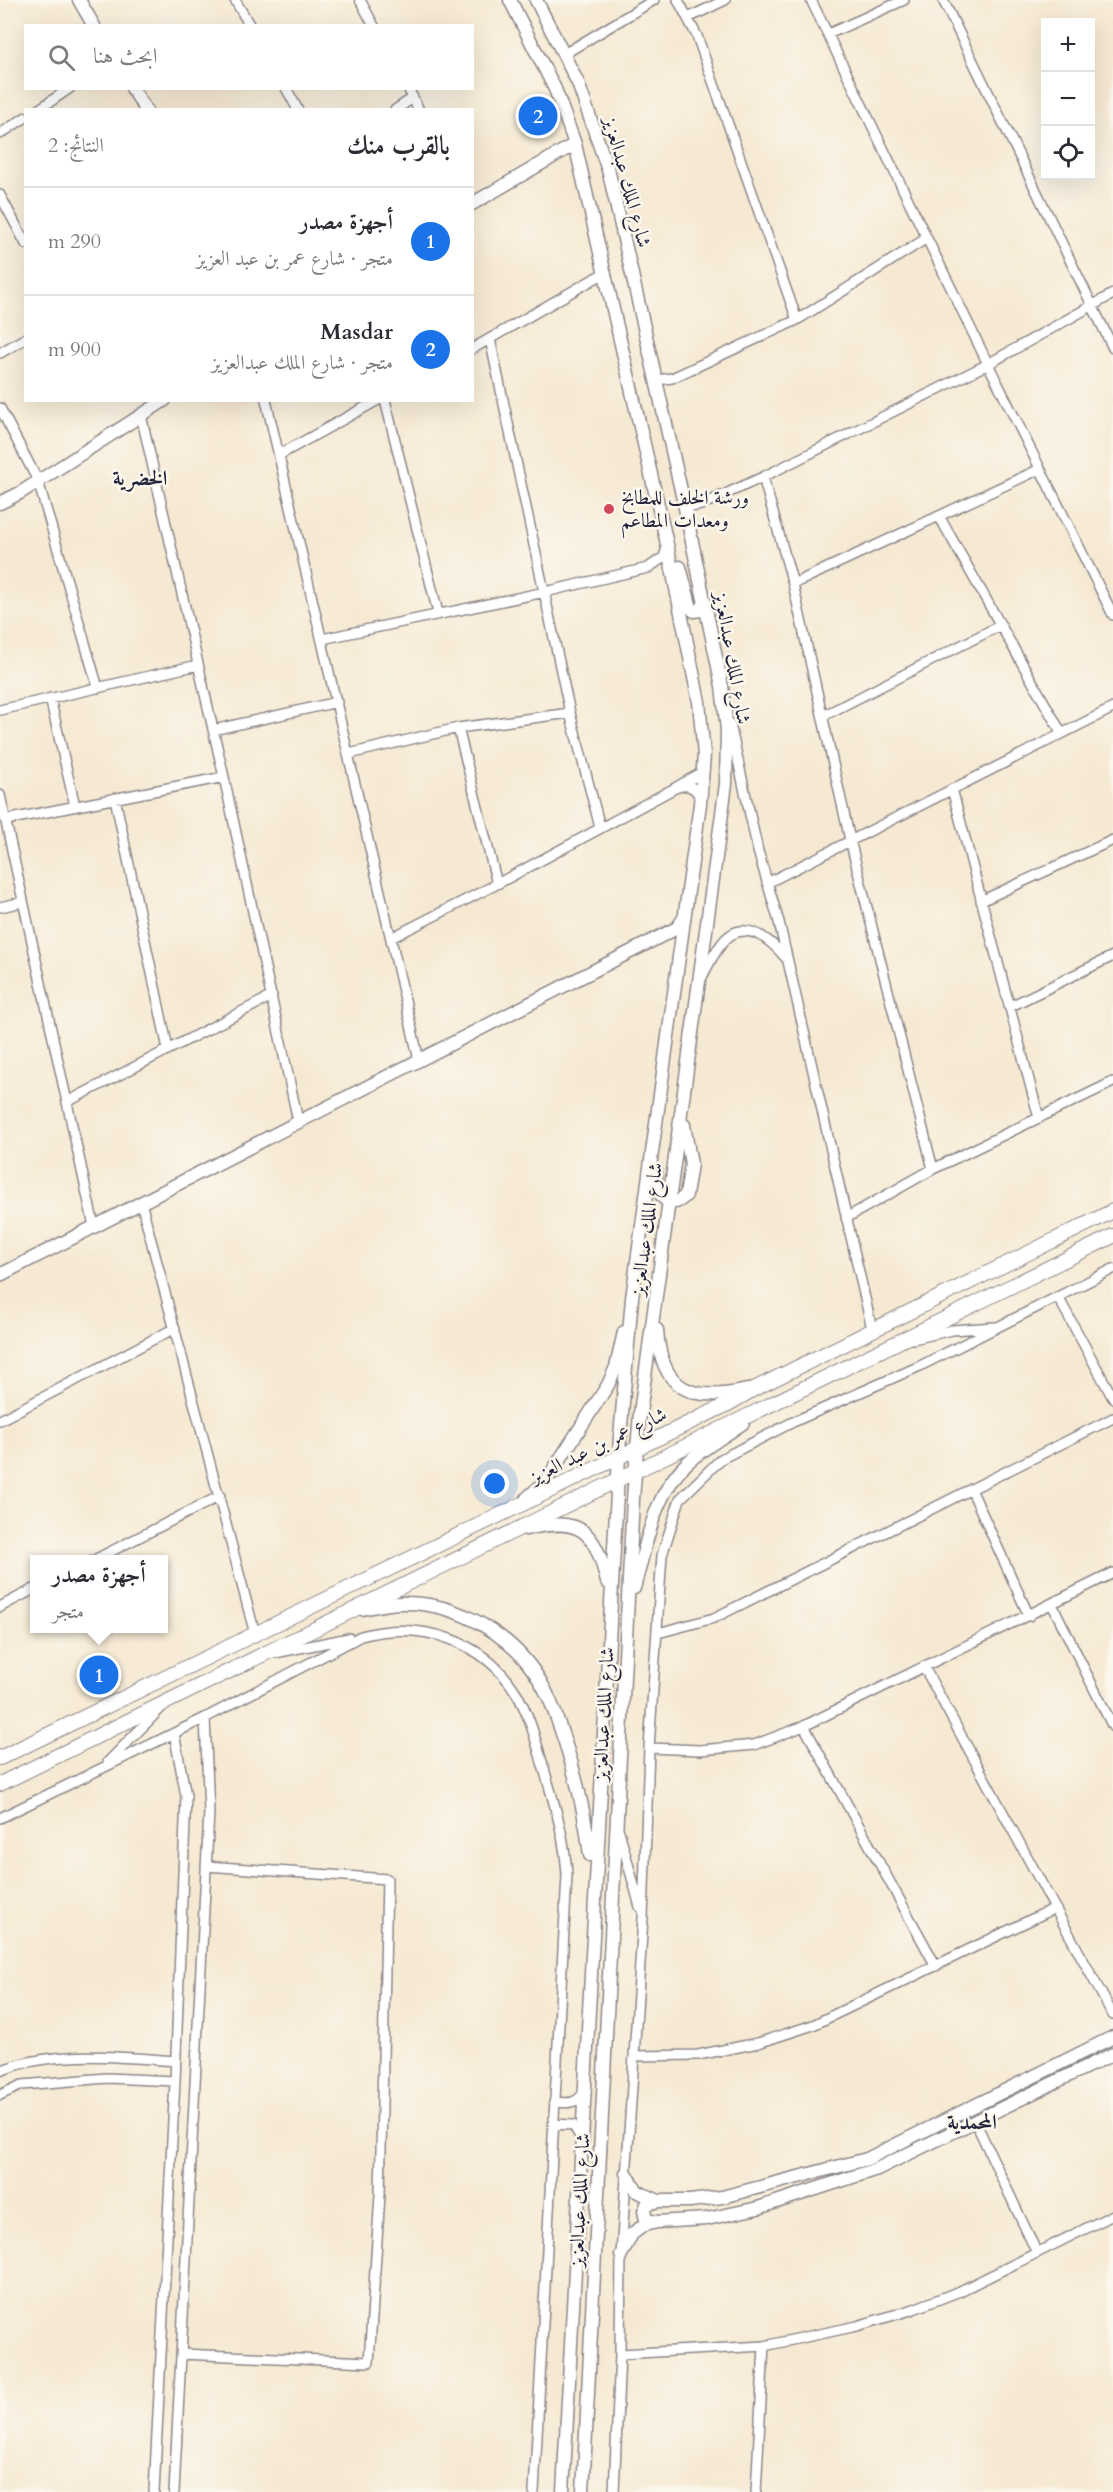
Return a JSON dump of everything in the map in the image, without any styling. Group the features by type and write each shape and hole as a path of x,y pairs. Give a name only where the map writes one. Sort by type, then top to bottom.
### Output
{"main road":[{"name":"شارع عمر بن عبد العزيز","path":"0,1758 728,1404 872,1329 1113,1211"},
{"name":"شارع عمر بن عبد العزيز","path":"0,1784 1113,1236"},
{"path":"195,1688 219,1668 255,1648 255,1634"}],"street":[{"path":"79,0 93,24"},
{"path":"235,0 249,24"},
{"path":"360,0 373,24"},
{"name":"شارع الملك عبدالعزيز","path":"510,0 555,89 575,144 667,544 699,702 703,772 632,1298 617,1479 563,2492"},
{"name":"شارع الملك عبدالعزيز","path":"536,0 590,112 609,173 705,602 722,686 727,730 726,784 635,1470 583,2492"},
{"path":"564,54 654,0"},
{"path":"678,0 698,36 797,320"},
{"path":"688,18 725,0"},
{"path":"811,0 1113,615"},
{"path":"828,34 904,0"},
{"path":"943,0 1113,348"},
{"path":"41,108 67,90"},
{"path":"133,90 145,108"},
{"path":"287,90 297,108"},
{"path":"409,90 418,108"},
{"path":"398,108 413,99"},
{"path":"0,134 24,118"},
{"path":"474,203 575,144"},
{"path":"0,195 24,240"},
{"path":"656,380 672,378 797,320 927,238"},
{"path":"474,348 606,272"},
{"path":"685,508 701,504 763,477 988,364 1113,294"},
{"path":"0,353 24,339"},
{"path":"490,339 570,713 600,827"},
{"path":"0,503 38,482 162,402"},
{"path":"266,402 419,1060"},
{"path":"279,455 374,402"},
{"path":"385,402 438,613"},
{"path":"0,408 38,482 98,688"},
{"path":"141,416 224,777 298,1120"},
{"path":"793,584 1040,469"},
{"path":"763,477 793,584 850,840 933,1169"},
{"path":"653,483 669,517 688,604 698,611 705,602"},
{"path":"939,516 1062,734"},
{"path":"322,639 545,592 654,566 664,557 667,544"},
{"path":"823,716 1001,625"},
{"path":"0,710 198,665"},
{"path":"722,686 758,851 787,960 872,1329"},
{"path":"50,698 75,806"},
{"path":"213,730 337,702"},
{"path":"767,883 1113,708"},
{"path":"349,754 458,729 570,713"},
{"path":"458,729 497,884"},
{"path":"391,938 497,884 703,772"},
{"path":"6,820 224,777"},
{"path":"675,788 693,787 699,793 700,804"},
{"path":"952,789 1039,1118"},
{"path":"0,795 94,1226"},
{"path":"116,798 168,1049"},
{"path":"981,901 1113,840"},
{"path":"0,907 23,902"},
{"path":"0,1275 298,1120 677,928 684,917"},
{"path":"699,983 720,945 737,933 750,932 763,936 771,941 787,960"},
{"path":"650,942 660,940 670,944 675,952 677,967"},
{"path":"1009,1007 1113,956"},
{"path":"67,1102 272,996"},
{"path":"668,1036 669,1087 655,1182 662,1198 670,1201"},
{"path":"846,1218 933,1169 1113,1082"},
{"path":"141,1202 255,1634"},
{"path":"614,2492 620,2354 621,2255 643,1918 650,1748 662,1555 680,1499 721,1460 793,1422 920,1366 1113,1269"},
{"path":"1058,1297 1113,1398"},
{"path":"521,1503 546,1481 608,1385 616,1367 632,1298"},
{"path":"655,1310 659,1355 677,1384 689,1391 711,1396 724,1396 754,1389"},
{"path":"896,1343 952,1330 998,1326"},
{"path":"0,1420 175,1328"},
{"path":"628,1607 652,1519 666,1489 687,1463 766,1406"},
{"path":"658,1633 714,1618 1113,1418"},
{"path":"971,1489 1029,1616"},
{"path":"104,1555 219,1496"},
{"path":"510,1533 551,1523 568,1525 584,1532 596,1545 601,1556 610,1596"},
{"path":"650,1748 700,1750 754,1745 804,1726 1113,1573"},
{"path":"0,1607 30,1591"},
{"path":"349,1611 402,1603 449,1610 491,1630 525,1660 537,1676 552,1704 577,1780 587,1825 594,1891"},
{"path":"1052,1604 1113,1727"},
{"path":"258,1656 381,1631 416,1630 452,1639 481,1655 496,1668 518,1695 528,1716 560,1822 566,1847 567,1875 534,2492"},
{"path":"0,1818 205,1718 361,1636"},
{"path":"924,1667 1113,2015"},
{"path":"104,1766 167,1702"},
{"path":"174,2492 209,1812 205,1718"},
{"path":"804,1726 936,1966"},
{"path":"154,2492 176,2061 186,1796 174,1733"},
{"path":"617,1823 643,1918"},
{"path":"181,2354 369,2362 380,2195 387,1879 206,1866"},
{"path":"634,2056 698,2055 758,2043 813,2025 1055,1908"},
{"path":"1113,2037 867,2159 722,2197 659,2201 647,2204 644,2211 646,2220 657,2222 707,2219 758,2208 877,2169 1113,2054"},
{"path":"0,2071 18,2062 99,2055 176,2061"},
{"path":"0,2095 22,2085 107,2078 175,2082"},
{"path":"554,2102 573,2103 581,2098 584,2092"},
{"path":"975,2121 1037,2253"},
{"path":"553,2124 573,2125 581,2139"},
{"path":"626,2173 637,2190 659,2201"},
{"path":"620,2354 764,2346 857,2326 911,2310 960,2291 1113,2215"},
{"path":"621,2255 628,2241 638,2229 657,2222"},
{"path":"756,2492 764,2346"}],"place":[{"name":"Masdar","path":"538,116"},
{"name":"ورشة الخلف للمطابخ ومعدات المطاعم","path":"609,509"},
{"name":"أجهزة مصدر","path":"99,1675"}],"district":[{"name":"الخضرية","path":"140,478"},
{"name":"المحمدية","path":"972,2122"}]}
